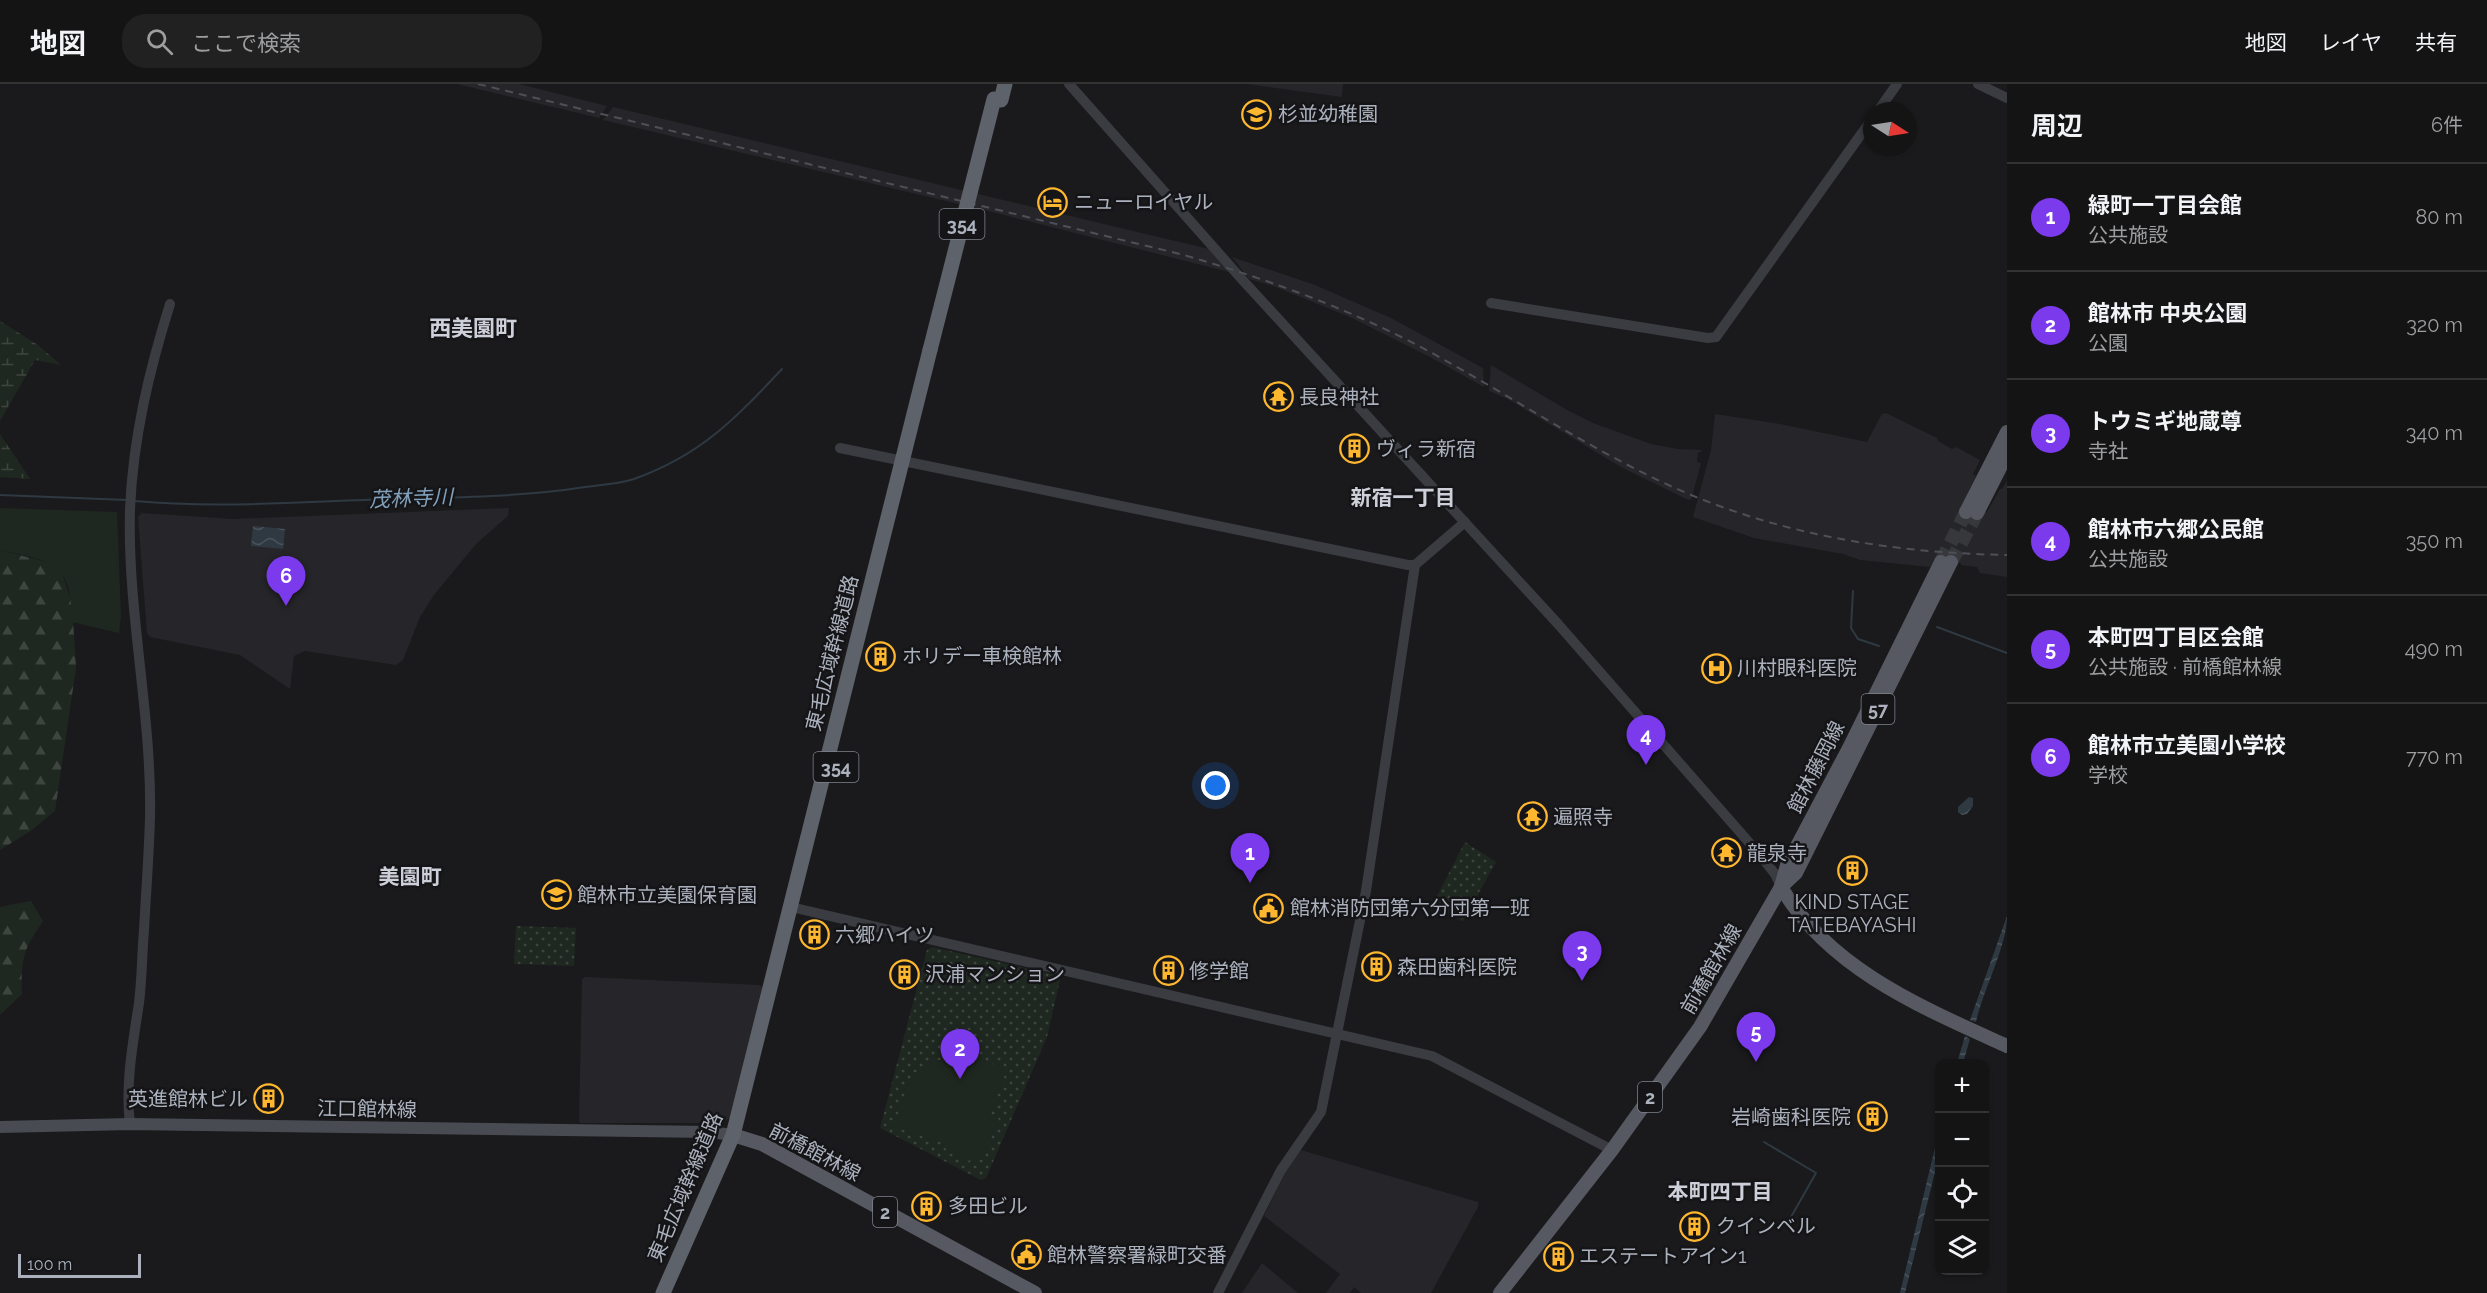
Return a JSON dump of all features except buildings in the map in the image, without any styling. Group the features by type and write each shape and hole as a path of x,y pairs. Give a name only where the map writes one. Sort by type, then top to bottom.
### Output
{"highway":[{"name":"東毛広域幹線道路","path":"673,1293 737,1135 997,94 1005,84"},
{"name":"東毛広域幹線道路","path":"663,1293 737,1135"}],"main road":[{"path":"2007,432 1971,512 2007,454"},
{"name":"館林藤岡線","path":"1780,886 1787,865 1946,562"},
{"path":"1780,886 1794,909 1820,937 1880,983 1930,1011 2007,1046"},
{"name":"前橋館林線","path":"1500,1293 1612,1150 1700,1028 1780,886"},
{"name":"江口館林線","path":"0,1127 130,1124 710,1132 737,1135"},
{"name":"前橋館林線","path":"737,1135 762,1144 1035,1293"}],"street":[{"path":"1069,84 1238,275 1598,669 1760,855 1780,886"},
{"path":"1884,102 1897,84"},
{"path":"1978,84 2007,98"},
{"path":"1491,303 1708,338 1716,337 1863,132"},
{"path":"130,1124 135,1106 141,1018 139,1004 149,847 150,788 134,602 130,508 140,419 152,362 170,304"},
{"path":"840,448 1415,565"},
{"path":"1218,1293 1281,1170 1321,1112 1366,891 1415,565 1465,522"},
{"path":"795,908 1432,1056 1612,1150"}],"shaded area":[{"path":"457,84 519,84 607,106 599,118"},
{"path":"1247,84 1343,84 1342,97"},
{"path":"613,107 1209,249 1229,272 988,211 603,120"},
{"path":"1232,257 1315,285 1391,318 1483,368 1484,387 1352,318 1276,287 1249,279"},
{"path":"1491,365 1593,423 1651,444 1678,449 1703,450 1698,453 1697,462 1701,463 1690,500 1621,467 1508,399 1489,391"},
{"path":"1886,413 1937,438 1938,441 1952,449 1956,447 1980,460 1973,474 1976,476 1959,511 1987,512 2007,481 2007,577 1980,573 1977,567 1961,565 1961,563 1934,561 1930,567 1860,560 1843,554 1754,538 1693,517 1711,450 1715,414 1780,424 1867,442 1882,414"},
{"path":"509,508 508,516 476,544 434,595 420,617 403,660 396,665 305,651 294,656 290,689 240,655 150,637 147,633 138,517 142,513 233,519"},
{"path":"585,977 760,985 764,990 731,1117 722,1123 581,1123 579,1121 582,979"},
{"path":"1301,1150 1478,1202 1478,1207 1431,1293 1361,1293 1354,1287 1350,1293 1326,1293 1340,1274 1264,1216 1290,1163"},
{"path":"1262,1263 1298,1293 1242,1293"}],"green space":[{"path":"0,321 38,345 61,365 35,360 0,421"},
{"path":"0,434 30,479 0,477"},
{"path":"0,508 117,512 121,616 119,633 72,622 68,587 56,568 46,562 0,550"},
{"path":"0,550 54,564 62,573 72,604 76,668 55,811 32,830 0,850"},
{"path":"1465,842 1496,862 1463,921 1433,904"},
{"path":"31,901 43,921 27,947 22,971 22,994 0,1015 0,907"},
{"path":"516,926 576,928 574,966 514,964"},
{"path":"932,947 1056,975 1060,980 1047,1037 986,1178 981,1180 880,1128 927,950"},
{"path":"966,1057 1000,1066 1005,1075 990,1113 999,1119 984,1154 968,1161 952,1154 944,1147 945,1143 894,1127 915,1076 934,1062"}],"water":[{"path":"253,526 285,529 283,549 251,546"},
{"path":"1969,797 1973,798 1973,806 1967,814 1962,815 1958,812 1958,807"},
{"path":"2007,916 2003,941 1976,1022 1970,1020"},
{"path":"1965,1036 1970,1039 1964,1059 1958,1059"},
{"path":"1935,1148 1935,1172 1905,1293 1900,1293"}],"waterway":[{"name":"茂林寺川","path":"135,501 232,504 466,497 538,493 622,482 658,469 698,447 716,434 782,369"},
{"name":"茂林寺川","path":"0,495 127,500"},
{"path":"1853,591 1851,628 1858,639 1879,646"},
{"path":"1937,627 2007,653"},
{"path":"1764,1142 1816,1173 1791,1217"}],"tunnel":[{"path":"1941,562 1966,512"},
{"path":"1951,562 1977,513"}],"railway":[{"path":"478,84 1210,263 1301,294 1389,331 1609,455 1675,488 1715,504 1755,518 1838,538 1922,550 2007,555"}],"place":[{"name":"杉並幼稚園","path":"1257,114"},
{"name":"ニューロイヤル","path":"1053,202"},
{"name":"長良神社","path":"1278,397"},
{"name":"ヴィラ新宿","path":"1355,449"},
{"name":"館林市立美園小学校","path":"286,606"},
{"name":"ホリデー車検館林","path":"881,656"},
{"name":"川村眼科医院","path":"1716,668"},
{"name":"館林市六郷公民館","path":"1646,765"},
{"name":"遍照寺","path":"1532,817"},
{"name":"龍泉寺","path":"1726,853"},
{"name":"KIND STAGE TATEBAYASHI","path":"1852,871"},
{"name":"緑町一丁目会館","path":"1250,883"},
{"name":"館林市立美園保育園","path":"556,895"},
{"name":"館林消防団第六分団第一班","path":"1269,908"},
{"name":"六郷ハイツ","path":"814,935"},
{"name":"森田歯科医院","path":"1376,967"},
{"name":"修学館","path":"1168,971"},
{"name":"沢浦マンション","path":"904,974"},
{"name":"トウミギ地蔵尊","path":"1582,981"},
{"name":"本町四丁目区会館","path":"1756,1062"},
{"name":"館林市 中央公園","path":"960,1079"},
{"name":"英進館林ビル","path":"269,1099"},
{"name":"岩崎歯科医院","path":"1872,1117"},
{"name":"多田ビル","path":"927,1206"},
{"name":"クインベル","path":"1695,1226"},
{"name":"館林警察署緑町交番","path":"1026,1255"},
{"name":"エステートアイン1","path":"1558,1256"}],"district":[{"name":"西美園町","path":"473,328"},
{"name":"新宿一丁目","path":"1403,497"},
{"name":"美園町","path":"410,876"},
{"name":"本町四丁目","path":"1720,1191"}]}
